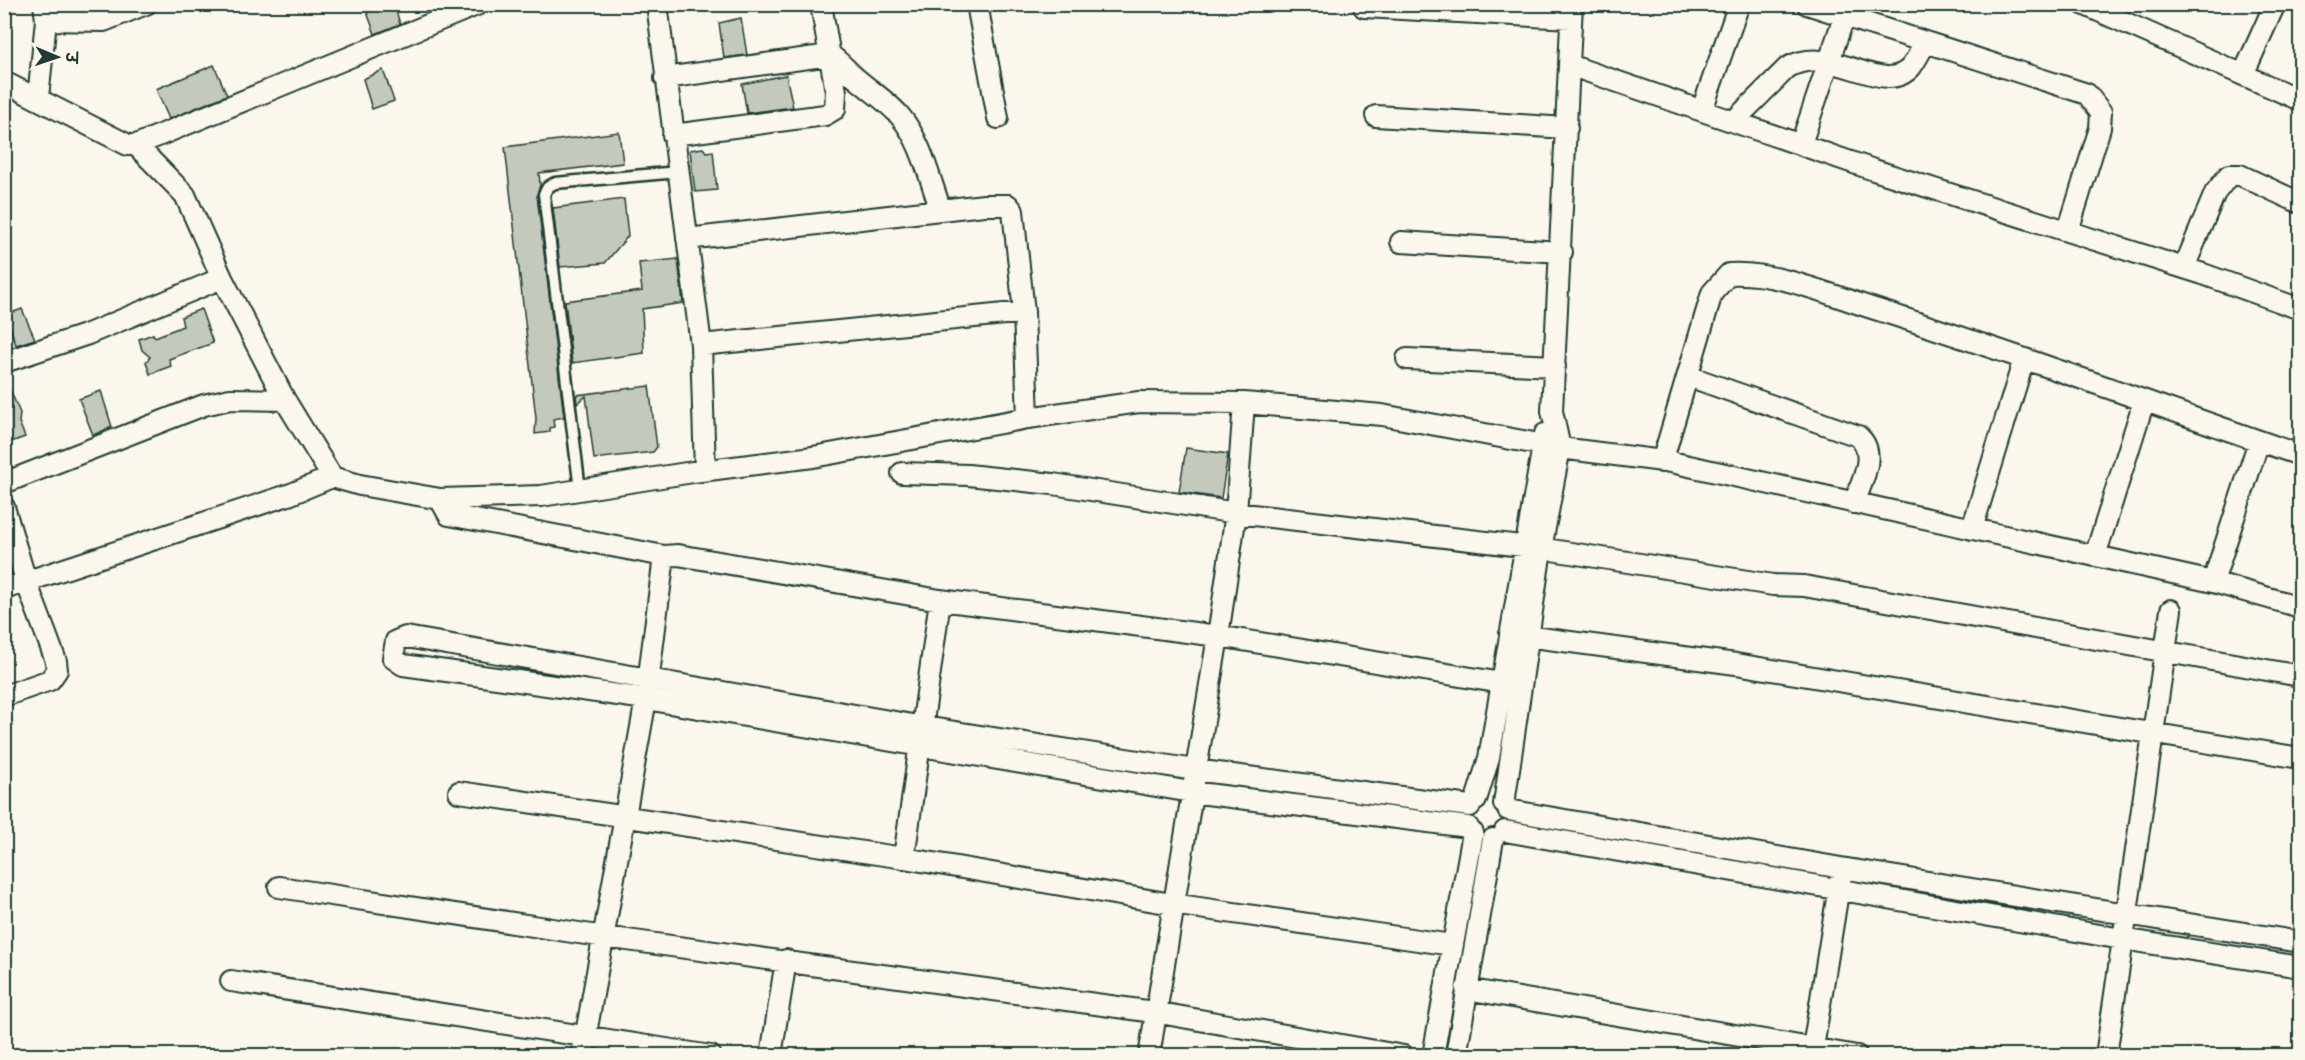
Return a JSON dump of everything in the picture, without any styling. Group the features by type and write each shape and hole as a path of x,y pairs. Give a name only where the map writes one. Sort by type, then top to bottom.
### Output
{"street":[{"path":"38,98 45,12 104,21 146,4"},
{"path":"4,82 128,145 136,145 479,4"},
{"path":"657,4 701,345 705,471"},
{"path":"673,135 825,115 835,109 837,101 821,4"},
{"path":"978,4 998,118"},
{"path":"1702,110 1739,4"},
{"path":"1807,4 2086,94 2101,112 2100,128 2068,231"},
{"path":"2083,4 2301,100"},
{"path":"2242,75 2275,4"},
{"path":"1364,7 1571,11 1562,252 1551,446 1519,635 1506,807 1509,817 1499,835 1466,989 1456,1056"},
{"path":"1801,144 1827,60 1844,17"},
{"path":"1734,121 1787,68 1807,60 1827,60 1877,76 1891,78 1910,68 1925,43"},
{"path":"665,78 830,55 845,64 853,76 901,117 913,135 924,159 940,210"},
{"path":"1569,65 1801,144 2184,268 2301,309"},
{"path":"1376,116 1567,128"},
{"path":"136,145 185,195 222,278 285,400 332,477"},
{"path":"2184,268 2215,193 2229,175 2240,175 2301,203"},
{"path":"687,238 1000,203 1008,205 1012,211 1024,312 1028,418"},
{"path":"1401,242 1562,252"},
{"path":"1662,462 1712,293 1729,274 1742,273 1789,283 2024,359 2301,454"},
{"path":"4,362 88,334 222,278"},
{"path":"701,345 1024,312"},
{"path":"1407,359 1555,366"},
{"path":"1972,529 2024,359"},
{"path":"1688,376 1858,436 1866,443 1868,454 1867,467 1854,503"},
{"path":"4,483 204,405 230,399 285,400"},
{"path":"2095,556 2144,400"},
{"path":"4,589 291,495 332,477 360,485 440,500 541,496 813,457 1028,418 1139,402 1244,403 1382,415 1551,446 1662,462 2213,582 2301,607"},
{"path":"1149,1056 1154,1012 1218,636 1236,513 1244,403"},
{"path":"2213,582 2259,441"},
{"path":"902,473 968,475 1053,484 1236,513 1533,549 1773,585 1804,586 2301,676"},
{"path":"440,500 449,515 663,555 678,555 940,600 1218,636 1502,683"},
{"path":"4,507 26,581 56,661 57,670 50,680 4,696"},
{"path":"582,1056 646,699 663,555"},
{"path":"904,858 940,600"},
{"path":"2106,1056 2121,939 2127,915 2155,732 2171,610"},
{"path":"1433,1056 1471,830 1467,815 1489,758 1502,683 1519,635"},
{"path":"1519,635 1736,664 2301,758"},
{"path":"2301,942 1841,868 1506,807 1490,796 1473,803 922,736 646,699 403,665 393,658 394,648 399,638 406,637 649,678 922,736 1191,792 1471,830 1478,837 1499,835 2301,967"},
{"path":"459,792 904,858 1172,904 1452,945"},
{"path":"1813,1048 1841,868"},
{"path":"279,887 605,937 1154,1012 1404,1056"},
{"path":"771,1056 786,960"},
{"path":"231,981 711,1056"},
{"path":"1466,989 1857,1056"}],"lane":[{"path":"580,490 544,194 548,187 555,183 678,172"}],"building":[{"path":"364,4 394,4 400,24 375,34"},
{"path":"741,18 747,55 724,58 719,23"},
{"path":"214,65 227,95 169,119 156,89"},
{"path":"383,70 394,101 372,109 363,79"},
{"path":"786,75 793,107 747,113 742,84"},
{"path":"619,132 623,163 539,173 540,185 537,195 564,417 553,419 554,427 550,428 550,432 535,434 536,418 505,147"},
{"path":"703,148 706,152 713,151 717,190 695,192 690,150"},
{"path":"624,199 628,236 605,263 560,267 553,208"},
{"path":"678,259 683,303 642,309 644,353 572,363 565,301 642,291 639,263"},
{"path":"22,309 35,339 16,345 6,315"},
{"path":"201,309 213,343 169,359 171,366 150,374 146,362 150,357 142,350 139,339 153,334 155,337 183,326 181,317"},
{"path":"4,375 20,413 19,422 25,437 11,442 4,429"},
{"path":"649,386 657,447 653,452 594,459 586,396 577,404 576,395"},
{"path":"101,391 112,427 93,435 79,399"},
{"path":"1186,448 1228,454 1221,498 1179,492"}]}
